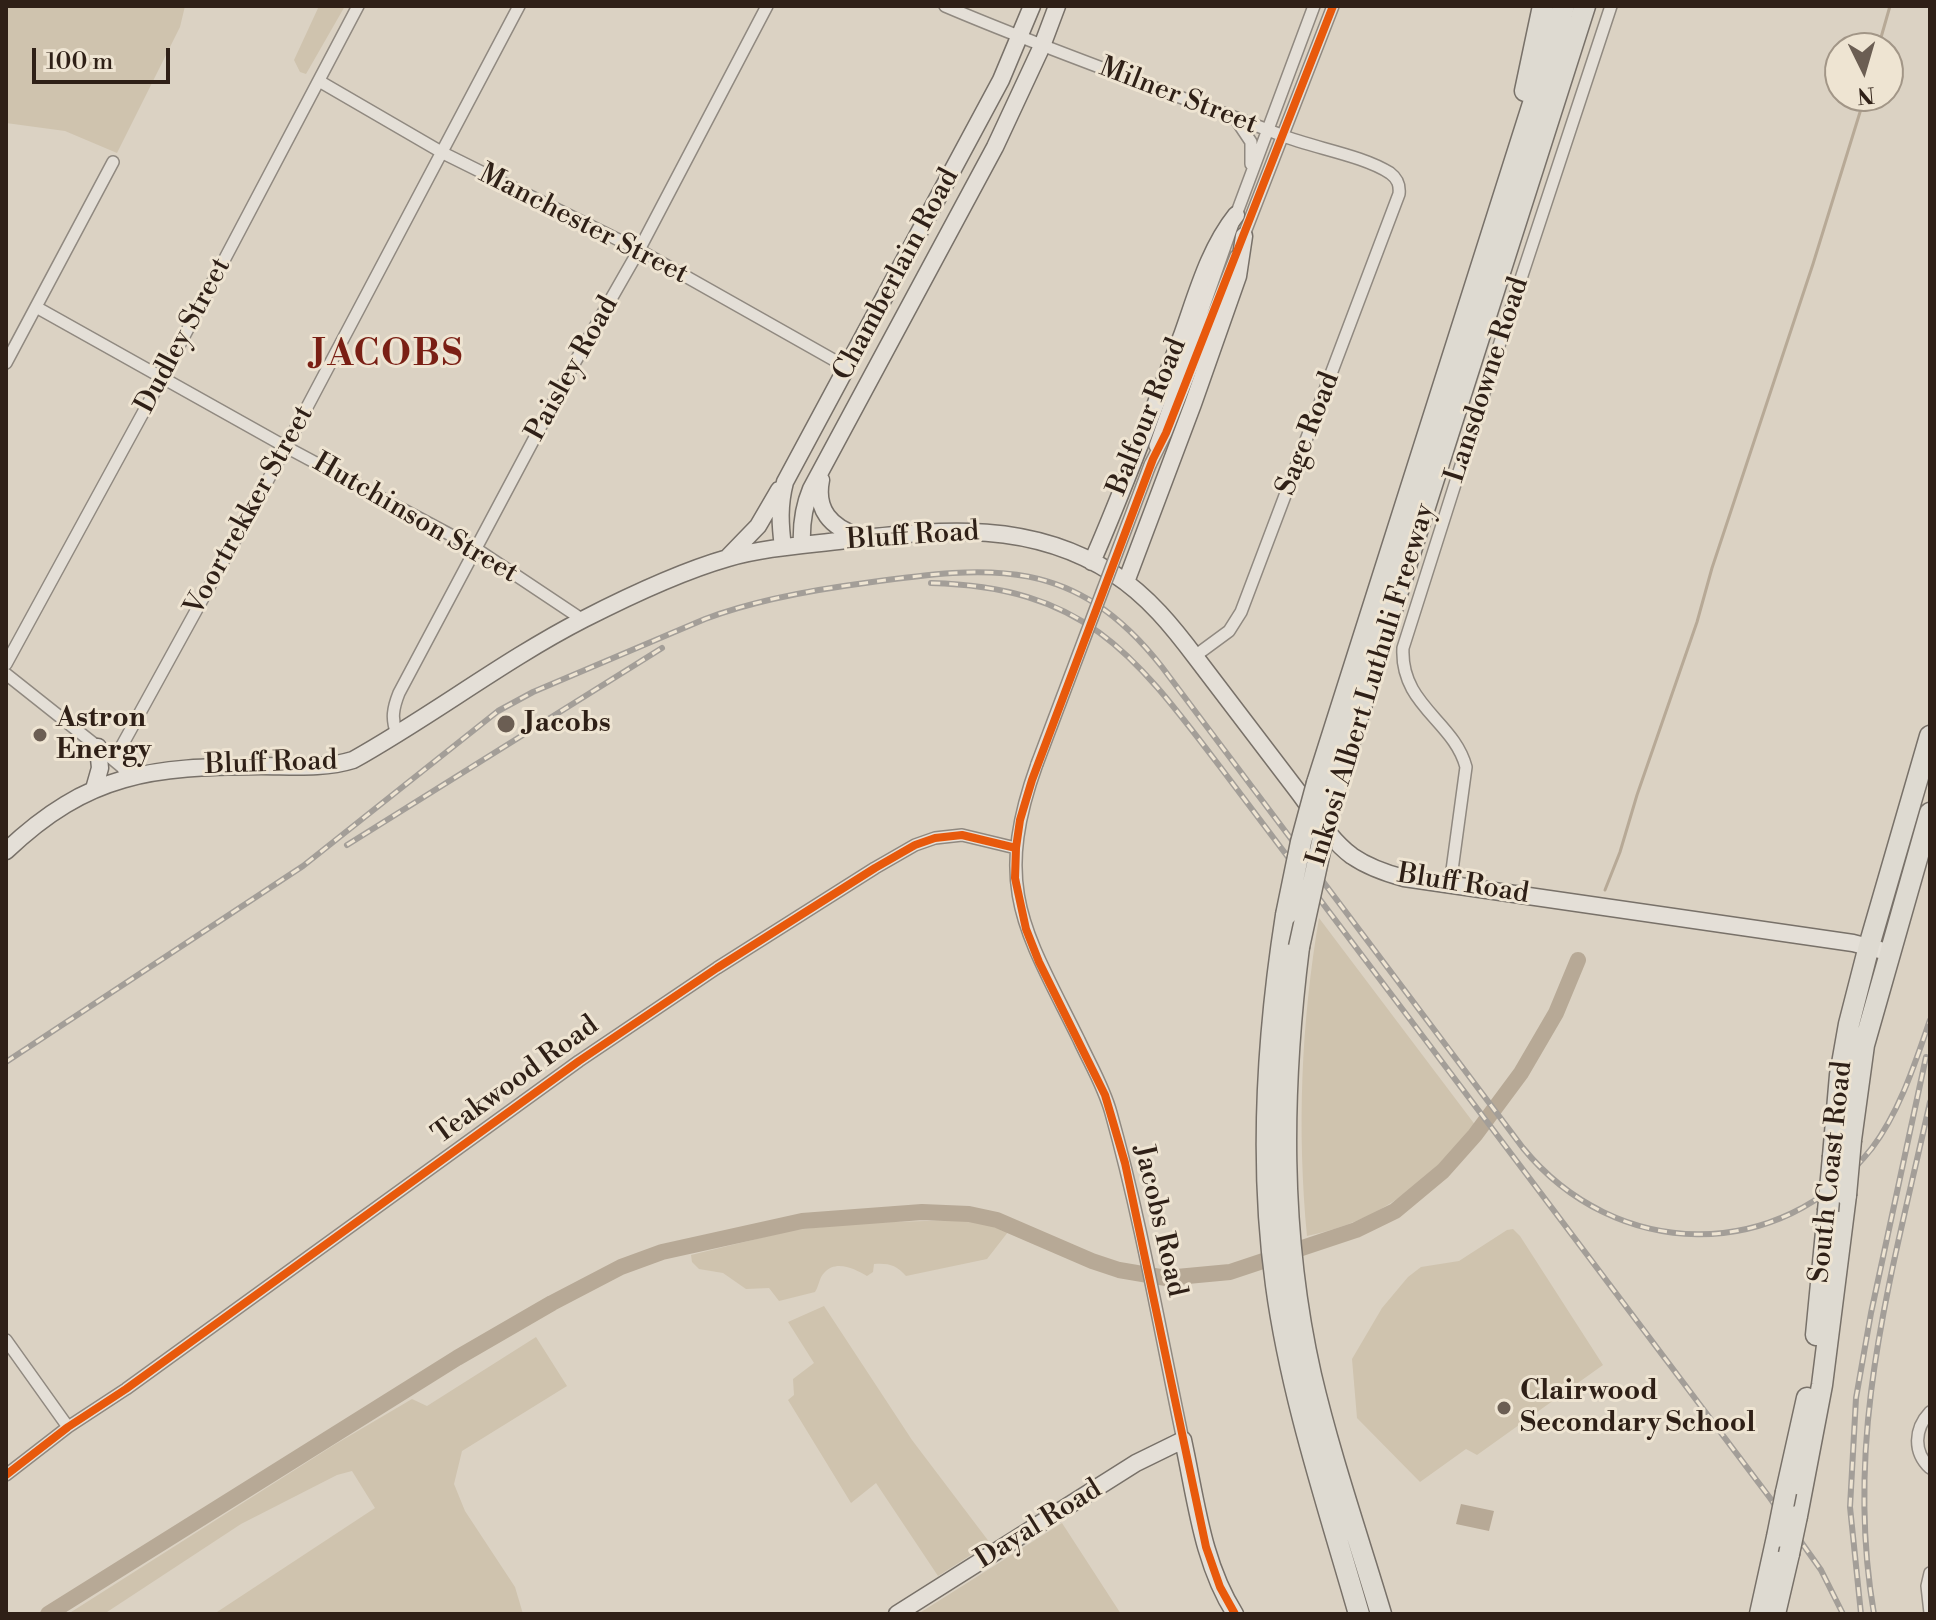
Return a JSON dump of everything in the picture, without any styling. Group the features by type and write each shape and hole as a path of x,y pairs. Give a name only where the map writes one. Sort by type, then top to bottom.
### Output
{"highway":[{"path":"1502,205 1543,6"},
{"name":"Inkosi Albert Luthuli Freeway","path":"1375,1613 1341,1551 1293,1378 1268,1104 1277,977 1301,842 1317,783 1564,6"},
{"name":"Inkosi Albert Luthuli Freeway","path":"1281,1241 1286,1060 1299,947 1331,801 1585,6"},
{"path":"1572,46 1593,6"},
{"name":"South Coast Road","path":"1775,1614 1786,1492 1812,1368 1845,1039 1930,736"},
{"name":"South Coast Road","path":"1760,1614 1783,1546 1797,1516 1822,1385 1864,1045 1930,813"},
{"name":"Inkosi Albert Luthuli Freeway","path":"1286,1284 1375,1613"},
{"path":"1341,1551 1352,1614"}],"main road":[{"name":"Chamberlain Road","path":"783,547 779,520 785,482 1001,80 1032,6"},
{"name":"Chamberlain Road","path":"802,545 804,504 995,147 1057,6"},
{"path":"1092,562 1111,522 1204,275 1225,229 1236,215"},
{"path":"1126,582 1238,276 1244,236"},
{"path":"824,467 819,498 823,512 841,531 866,538"},
{"path":"727,558 758,526 785,482"},
{"name":"Bluff Road","path":"6,851 54,811 94,789 128,777 191,767 342,764 361,756 583,620 686,573 727,558 783,547 866,538 959,530 989,531 1038,541 1092,562 1126,582 1164,617 1334,840 1349,854 1383,872 1404,878 1869,946 1890,953"},
{"path":"94,789 100,768 98,747"},
{"name":"Jacobs Road","path":"1183,1440 1206,1547 1229,1612"},
{"name":"Dayal Road","path":"897,1614 1154,1452 1183,1440"}],"street":[{"name":"Dudley Street","path":"6,664 162,378 358,6"},
{"name":"Voortrekker Street","path":"114,760 286,447 519,6"},
{"name":"Paisley Road","path":"397,734 392,723 393,706 767,6"},
{"name":"Milner Street","path":"945,6 1283,137 1376,166 1397,180 1399,194"},
{"name":"Balfour Road","path":"1152,462 1158,432 1314,6"},
{"name":"Balfour Road","path":"1016,848 1020,820 1037,764 1152,462 1333,6"},
{"name":"Lansdowne Road","path":"1450,885 1466,767 1459,750 1412,689 1405,675 1403,648 1508,315 1611,6"},
{"name":"Manchester Street","path":"319,81 443,153 639,250 848,368"},
{"path":"1235,118 1251,142 1249,181"},
{"path":"6,363 113,162"},
{"name":"Sage Road","path":"1195,656 1229,631 1241,612 1399,194"},
{"name":"Hutchinson Street","path":"36,307 286,447 475,548 583,620"},
{"path":"6,674 114,760 128,777"},
{"name":"Teakwood Road","path":"6,1475 68,1427 126,1389 579,1061 648,1013 875,868 915,845 943,836 962,835 1016,848"},
{"name":"Jacobs Road","path":"1016,848 1015,878 1026,929 1109,1108 1125,1163 1183,1440"},
{"path":"6,1340 68,1427"},
{"path":"1930,1412 1921,1423 1917,1441 1922,1459 1930,1468"},
{"path":"1930,1573 1927,1586 1930,1613"}],"shaded area":[{"path":"6,6 185,6 180,27 117,153 65,131 6,123"},
{"path":"319,6 345,6 306,74 300,72 294,60"},
{"path":"1319,918 1476,1126 1420,1182 1401,1196 1359,1220 1307,1236 1302,1156 1302,1077 1308,997"},
{"path":"957,1220 983,1223 1008,1232 987,1259 906,1276 895,1267 884,1264 874,1264 873,1272 867,1276 846,1267 834,1267 822,1275 815,1292 779,1301 769,1288 746,1289 723,1273 699,1269 692,1262 691,1255 793,1230 862,1223"},
{"path":"1513,1229 1603,1365 1477,1455 1466,1449 1420,1482 1357,1418 1352,1359 1382,1308 1408,1277 1421,1267 1459,1261"},
{"path":"824,1306 912,1440 990,1543 938,1576 876,1483 851,1503 788,1400 794,1395 793,1379 814,1363 788,1322"},
{"path":"536,1337 567,1386 462,1451 454,1484 465,1511 515,1587 523,1614 214,1614 375,1508 352,1471 337,1475 241,1524 104,1614 68,1614 334,1445 412,1399 427,1406"},
{"path":"1461,1504 1494,1511 1489,1531 1456,1524"},
{"path":"1062,1523 1121,1614 918,1614"}],"waterway":[{"path":"1883,32 1890,6"},
{"path":"1605,890 1697,622 1860,112"},
{"path":"48,1614 457,1358 621,1267 662,1252 802,1221 922,1212 969,1214 997,1220 1119,1270 1166,1278 1230,1272 1356,1230 1395,1211 1443,1171 1475,1135 1521,1073 1556,1013 1578,960"}],"railway":[{"path":"6,1062 303,866 498,711 533,692 705,619 744,606 784,596 911,577 992,572 1028,577 1063,587 1097,605 1129,631 1162,667 1523,1148 1561,1185 1603,1212 1650,1229 1698,1234 1745,1229 1792,1213 1834,1186 1872,1148 1899,1103 1930,1020"},
{"path":"931,583 984,587 1029,598 1068,613 1102,634 1132,660 1161,692 1770,1498 1821,1570 1843,1614"},
{"path":"347,845 662,648"},
{"path":"1861,1614 1850,1507 1856,1398 1926,1057"},
{"path":"1874,1614 1866,1548 1864,1483 1868,1419 1887,1293 1930,1102"}],"cycle path":[{"path":"1235,1614 1220,1587 1206,1547 1125,1163 1105,1095 1039,962 1026,929 1015,878 1016,848 1020,820 1032,780 1153,459 1166,433 1333,6"},
{"path":"6,1475 68,1427 126,1389 579,1061 717,968 875,868 915,845 935,838 962,835 1016,848"}],"place":[{"name":"Jacobs","path":"506,724"},
{"name":"Astron Energy","path":"40,735"},
{"name":"Clairwood Secondary School","path":"1504,1408"}],"district":[{"name":"JACOBS","path":"388,356"}]}
